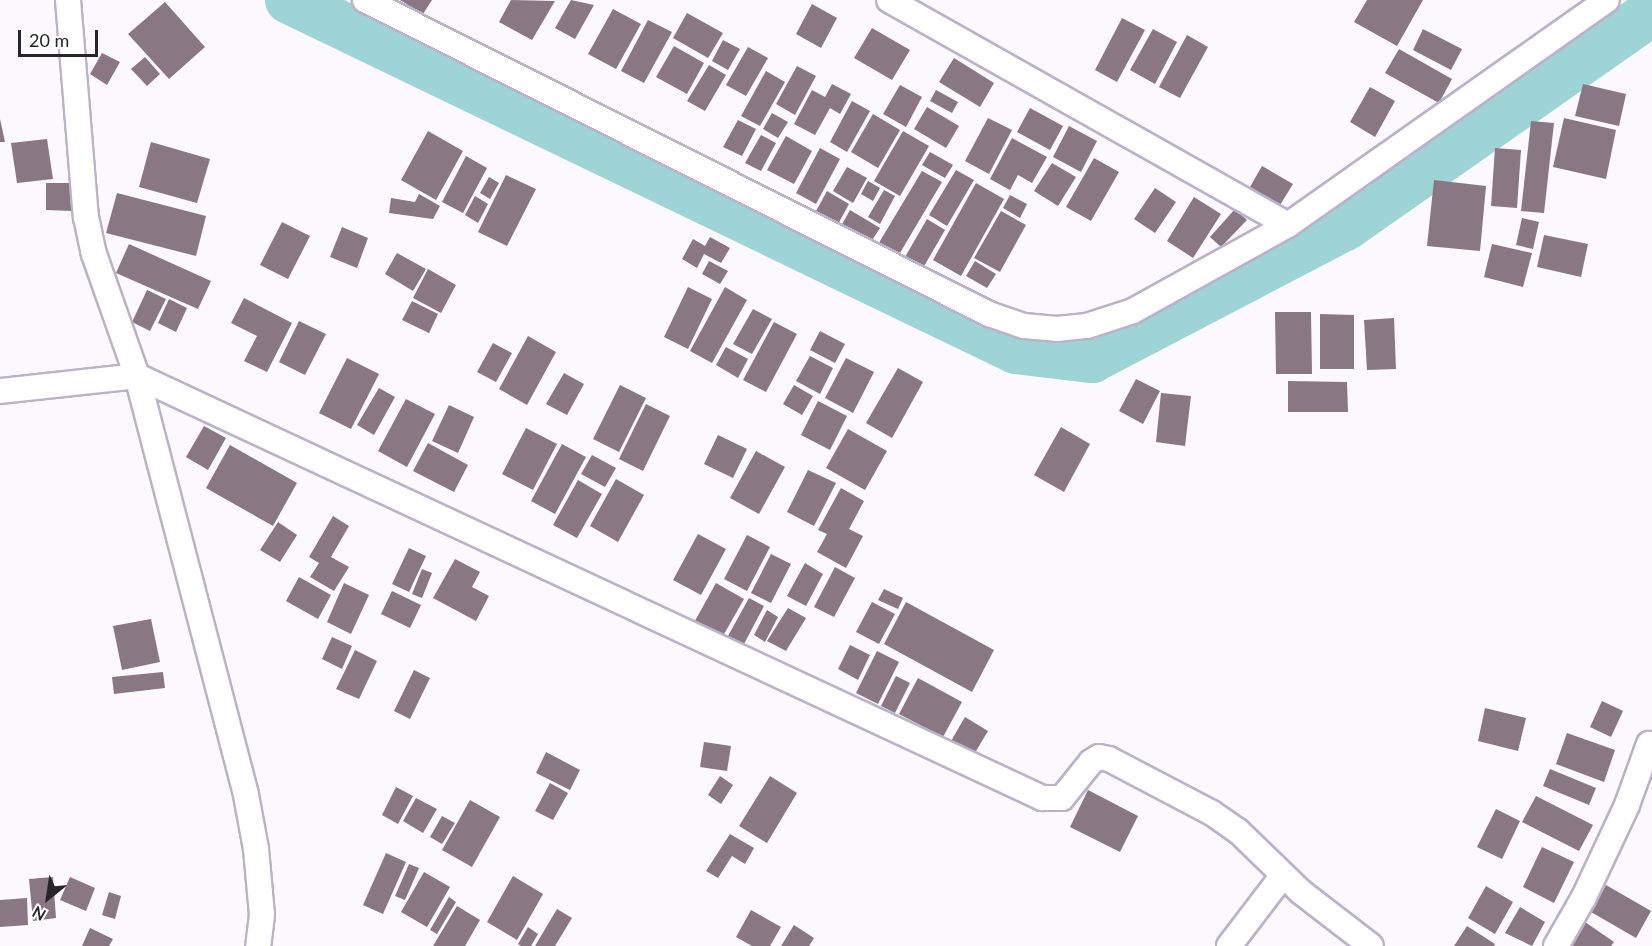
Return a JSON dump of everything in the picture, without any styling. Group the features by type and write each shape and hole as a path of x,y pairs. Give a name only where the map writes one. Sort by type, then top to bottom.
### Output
{"street":[{"path":"68,0 86,217 94,254 138,376 246,795 256,849 262,915 258,946"},
{"path":"364,0 989,314 1024,326 1057,329 1087,326 1133,311 1288,225 1607,0"},
{"path":"889,0 1288,225"},
{"path":"0,391 138,376 1042,798 1062,798 1091,762 1099,758 1109,759 1212,813 1238,831 1283,875 1371,946"},
{"path":"1556,946 1584,897 1627,805 1649,744"},
{"path":"1229,946 1283,875"}],"building":[{"path":"400,0 432,0 423,14"},
{"path":"511,0 555,1 532,40 499,22"},
{"path":"571,0 594,5 575,39 555,28"},
{"path":"1367,0 1423,0 1397,46 1354,22"},
{"path":"165,2 205,47 169,79 128,34"},
{"path":"812,4 837,18 821,48 796,34"},
{"path":"613,9 641,24 616,69 588,54"},
{"path":"687,13 723,33 708,58 673,38"},
{"path":"1122,18 1145,30 1117,82 1095,70"},
{"path":"648,20 672,32 644,83 621,71"},
{"path":"872,28 910,50 892,80 854,58"},
{"path":"1153,29 1177,42 1155,84 1130,70"},
{"path":"1423,29 1462,49 1451,70 1413,50"},
{"path":"1187,35 1208,47 1180,98 1159,87"},
{"path":"723,40 740,49 728,70 712,61"},
{"path":"674,46 704,63 687,94 656,77"},
{"path":"748,47 768,58 746,96 726,85"},
{"path":"1399,49 1452,79 1439,103 1385,73"},
{"path":"102,53 120,62 107,85 90,74"},
{"path":"145,57 160,74 147,86 131,69"},
{"path":"954,58 994,83 980,107 939,82"},
{"path":"709,65 726,75 705,111 687,101"},
{"path":"797,66 816,76 795,115 776,104"},
{"path":"766,71 785,82 760,126 741,116"},
{"path":"832,84 851,94 840,114 830,108 815,135 794,124 812,90 825,97"},
{"path":"1583,84 1626,94 1619,126 1575,116"},
{"path":"900,85 922,97 906,127 883,114"},
{"path":"1370,87 1395,101 1375,137 1350,122"},
{"path":"936,90 958,102 952,113 930,101"},
{"path":"852,101 870,111 847,152 830,142"},
{"path":"927,107 959,126 946,148 914,129"},
{"path":"1030,108 1063,126 1050,150 1017,132"},
{"path":"772,113 788,122 778,138 763,129"},
{"path":"873,114 900,130 878,168 851,152"},
{"path":"988,118 1012,130 989,174 965,161"},
{"path":"1564,118 1616,130 1606,179 1553,167"},
{"path":"0,119 5,142 0,142"},
{"path":"738,120 756,129 742,156 723,147"},
{"path":"1531,121 1554,123 1544,213 1521,211"},
{"path":"1069,126 1097,141 1081,172 1053,157"},
{"path":"428,131 463,151 436,200 401,180"},
{"path":"903,131 929,146 900,196 874,181"},
{"path":"761,135 776,143 761,171 745,163"},
{"path":"786,136 812,151 794,184 767,170"},
{"path":"1012,138 1047,157 1032,183 1018,175 1010,190 990,179"},
{"path":"47,139 53,179 17,183 11,143"},
{"path":"151,142 210,159 197,203 139,187"},
{"path":"820,148 840,159 816,204 796,193"},
{"path":"1495,148 1521,150 1517,208 1491,206"},
{"path":"930,152 953,165 945,178 922,165"},
{"path":"466,156 487,168 463,213 442,202"},
{"path":"1094,158 1119,172 1091,221 1066,207"},
{"path":"1052,163 1076,177 1058,206 1034,191"},
{"path":"1262,166 1293,184 1280,205 1250,187"},
{"path":"847,167 867,178 853,203 833,191"},
{"path":"956,170 974,180 947,226 929,215"},
{"path":"922,171 942,182 897,258 877,246"},
{"path":"506,175 536,189 507,246 478,232"},
{"path":"489,177 499,183 490,199 480,193"},
{"path":"1434,180 1486,186 1480,251 1427,246"},
{"path":"868,181 880,188 873,201 861,194"},
{"path":"46,183 72,183 72,211 46,210"},
{"path":"976,183 1004,199 961,276 933,260"},
{"path":"1155,188 1176,202 1155,233 1134,219"},
{"path":"884,190 895,196 880,224 868,217"},
{"path":"827,191 849,204 837,226 815,213"},
{"path":"117,193 206,216 196,256 106,233"},
{"path":"419,194 440,206 433,219 389,213 391,198 415,202"},
{"path":"1010,195 1027,204 1020,218 1003,208"},
{"path":"475,196 488,204 478,223 465,215"},
{"path":"1194,197 1221,214 1193,258 1167,241"},
{"path":"1235,209 1247,220 1221,247 1210,237"},
{"path":"850,210 880,228 869,245 840,228"},
{"path":"1001,211 1026,225 1000,272 974,258"},
{"path":"1522,218 1539,222 1533,249 1516,245"},
{"path":"927,219 945,230 923,268 905,257"},
{"path":"282,222 310,236 288,279 260,265"},
{"path":"342,227 368,238 357,268 330,257"},
{"path":"1544,235 1588,244 1581,277 1537,267"},
{"path":"710,237 730,248 721,263 704,254 697,268 682,259 693,239 705,246"},
{"path":"129,244 211,281 198,309 116,273"},
{"path":"1492,244 1532,253 1523,287 1484,277"},
{"path":"397,253 426,269 413,291 385,274"},
{"path":"709,261 728,271 720,284 702,274"},
{"path":"975,261 996,274 987,288 966,276"},
{"path":"428,269 456,285 441,313 413,298"},
{"path":"688,287 712,299 688,349 664,337"},
{"path":"725,287 747,300 712,363 690,351"},
{"path":"147,290 166,299 150,331 132,322"},
{"path":"244,298 292,323 267,372 244,361 257,336 231,323"},
{"path":"169,299 187,308 176,332 158,323"},
{"path":"412,301 438,314 429,333 402,320"},
{"path":"753,309 772,319 752,354 733,344"},
{"path":"1275,312 1311,312 1312,374 1276,374"},
{"path":"1320,314 1354,315 1354,369 1320,369"},
{"path":"1394,318 1396,369 1367,370 1364,320"},
{"path":"299,321 326,334 305,375 279,362"},
{"path":"774,322 797,334 766,392 743,380"},
{"path":"820,331 845,344 835,363 810,350"},
{"path":"528,336 556,352 527,405 499,389"},
{"path":"493,343 512,353 496,382 477,372"},
{"path":"726,347 748,359 738,378 716,365"},
{"path":"810,356 833,368 820,394 796,381"},
{"path":"347,358 379,374 351,429 319,413"},
{"path":"846,358 874,372 853,413 825,398"},
{"path":"898,368 923,382 892,438 866,423"},
{"path":"564,373 584,384 567,415 546,404"},
{"path":"1136,379 1160,391 1143,424 1119,411"},
{"path":"1288,381 1347,382 1348,412 1288,412"},
{"path":"620,385 646,398 619,452 593,439"},
{"path":"794,385 813,396 802,415 783,404"},
{"path":"379,388 395,397 374,435 357,425"},
{"path":"1161,393 1191,396 1185,446 1156,442"},
{"path":"406,399 435,414 407,467 378,451"},
{"path":"818,401 847,416 830,450 801,435"},
{"path":"646,404 670,416 643,471 619,459"},
{"path":"449,405 474,417 458,453 432,441"},
{"path":"204,426 226,438 208,470 186,457"},
{"path":"1061,427 1090,444 1064,492 1034,475"},
{"path":"526,428 557,444 533,490 502,474"},
{"path":"848,429 887,451 865,490 826,468"},
{"path":"718,435 747,449 733,478 704,464"},
{"path":"428,443 468,465 454,492 413,471"},
{"path":"562,444 586,457 555,514 531,501"},
{"path":"230,445 297,483 273,526 206,488"},
{"path":"756,451 785,467 759,514 730,498"},
{"path":"592,455 616,468 605,487 581,474"},
{"path":"808,470 836,483 814,526 787,512"},
{"path":"616,479 644,495 618,542 590,526"},
{"path":"578,480 602,494 577,538 553,525"},
{"path":"841,488 864,501 849,529 863,536 846,568 817,552 827,534 818,530"},
{"path":"333,516 349,526 331,557 349,567 334,591 310,577 319,563 309,557"},
{"path":"278,522 297,535 280,562 260,550"},
{"path":"698,534 726,549 701,595 673,580"},
{"path":"747,535 770,547 747,591 724,579"},
{"path":"409,548 426,556 409,592 392,584"},
{"path":"771,554 791,564 771,603 751,593"},
{"path":"455,559 480,572 472,587 489,596 476,621 433,598"},
{"path":"805,563 823,574 806,606 787,596"},
{"path":"835,567 855,578 834,617 814,607"},
{"path":"422,569 432,573 422,598 412,594"},
{"path":"299,577 331,595 318,619 286,601"},
{"path":"344,583 369,595 351,634 327,622"},
{"path":"716,583 744,599 719,643 691,628"},
{"path":"884,589 903,598 898,609 878,600"},
{"path":"392,591 421,605 410,628 381,614"},
{"path":"749,598 764,606 744,644 728,636"},
{"path":"872,602 895,614 879,644 856,632"},
{"path":"906,602 994,650 972,692 884,644"},
{"path":"788,608 806,618 786,651 767,641"},
{"path":"767,610 778,617 765,642 754,635"},
{"path":"151,619 160,662 122,670 113,626"},
{"path":"332,637 352,646 342,669 322,659"},
{"path":"850,645 870,655 858,680 838,669"},
{"path":"355,650 377,661 359,699 336,689"},
{"path":"877,651 899,662 878,704 856,693"},
{"path":"414,670 430,678 410,719 394,711"},
{"path":"163,672 165,688 114,694 112,677"},
{"path":"896,676 910,683 895,713 881,706"},
{"path":"918,678 962,702 943,737 899,714"},
{"path":"1602,701 1623,711 1611,737 1590,727"},
{"path":"1485,708 1526,718 1518,751 1478,741"},
{"path":"965,717 988,731 970,761 947,748"},
{"path":"1567,733 1615,750 1604,782 1556,764"},
{"path":"704,742 731,746 727,771 700,767"},
{"path":"546,752 580,770 570,790 536,773"},
{"path":"1550,769 1596,788 1589,805 1543,786"},
{"path":"720,776 733,785 721,804 708,795"},
{"path":"770,776 797,793 767,843 739,826"},
{"path":"550,783 568,793 553,820 535,811"},
{"path":"396,787 413,796 398,824 382,815"},
{"path":"1088,790 1138,816 1120,852 1070,827"},
{"path":"1536,796 1593,825 1579,851 1522,822"},
{"path":"416,798 437,809 423,833 403,821"},
{"path":"470,800 500,817 472,867 442,850"},
{"path":"1496,809 1520,821 1502,859 1477,847"},
{"path":"442,816 455,823 442,844 430,837"},
{"path":"730,834 754,848 745,864 732,856 718,878 706,871"},
{"path":"1542,847 1574,862 1554,903 1523,887"},
{"path":"386,853 406,862 383,914 363,905"},
{"path":"409,864 419,868 405,900 395,896"},
{"path":"424,872 450,887 427,927 401,912"},
{"path":"513,876 543,894 517,940 487,922"},
{"path":"53,877 56,918 33,921 29,879"},
{"path":"70,877 95,888 86,911 60,900"},
{"path":"1606,885 1651,911 1636,938 1591,912"},
{"path":"1486,886 1513,902 1495,934 1468,918"},
{"path":"109,892 121,896 115,919 102,915"},
{"path":"449,897 456,902 437,934 430,930"},
{"path":"27,898 28,925 0,927 0,900"},
{"path":"457,906 480,920 465,946 433,946"},
{"path":"1520,907 1545,922 1532,946 1505,933"},
{"path":"557,909 572,918 555,946 535,946"},
{"path":"751,910 781,927 770,946 752,946 736,937"},
{"path":"1585,922 1614,942 1611,946 1568,946"},
{"path":"794,925 814,938 809,946 781,946"},
{"path":"1467,926 1495,944 1494,946 1454,946"},
{"path":"528,927 538,934 531,946 521,946 518,944"},
{"path":"90,928 113,939 109,946 82,946"}],"waterway":[{"path":"289,0 1016,350 1092,359 1345,227 1652,12"}]}
